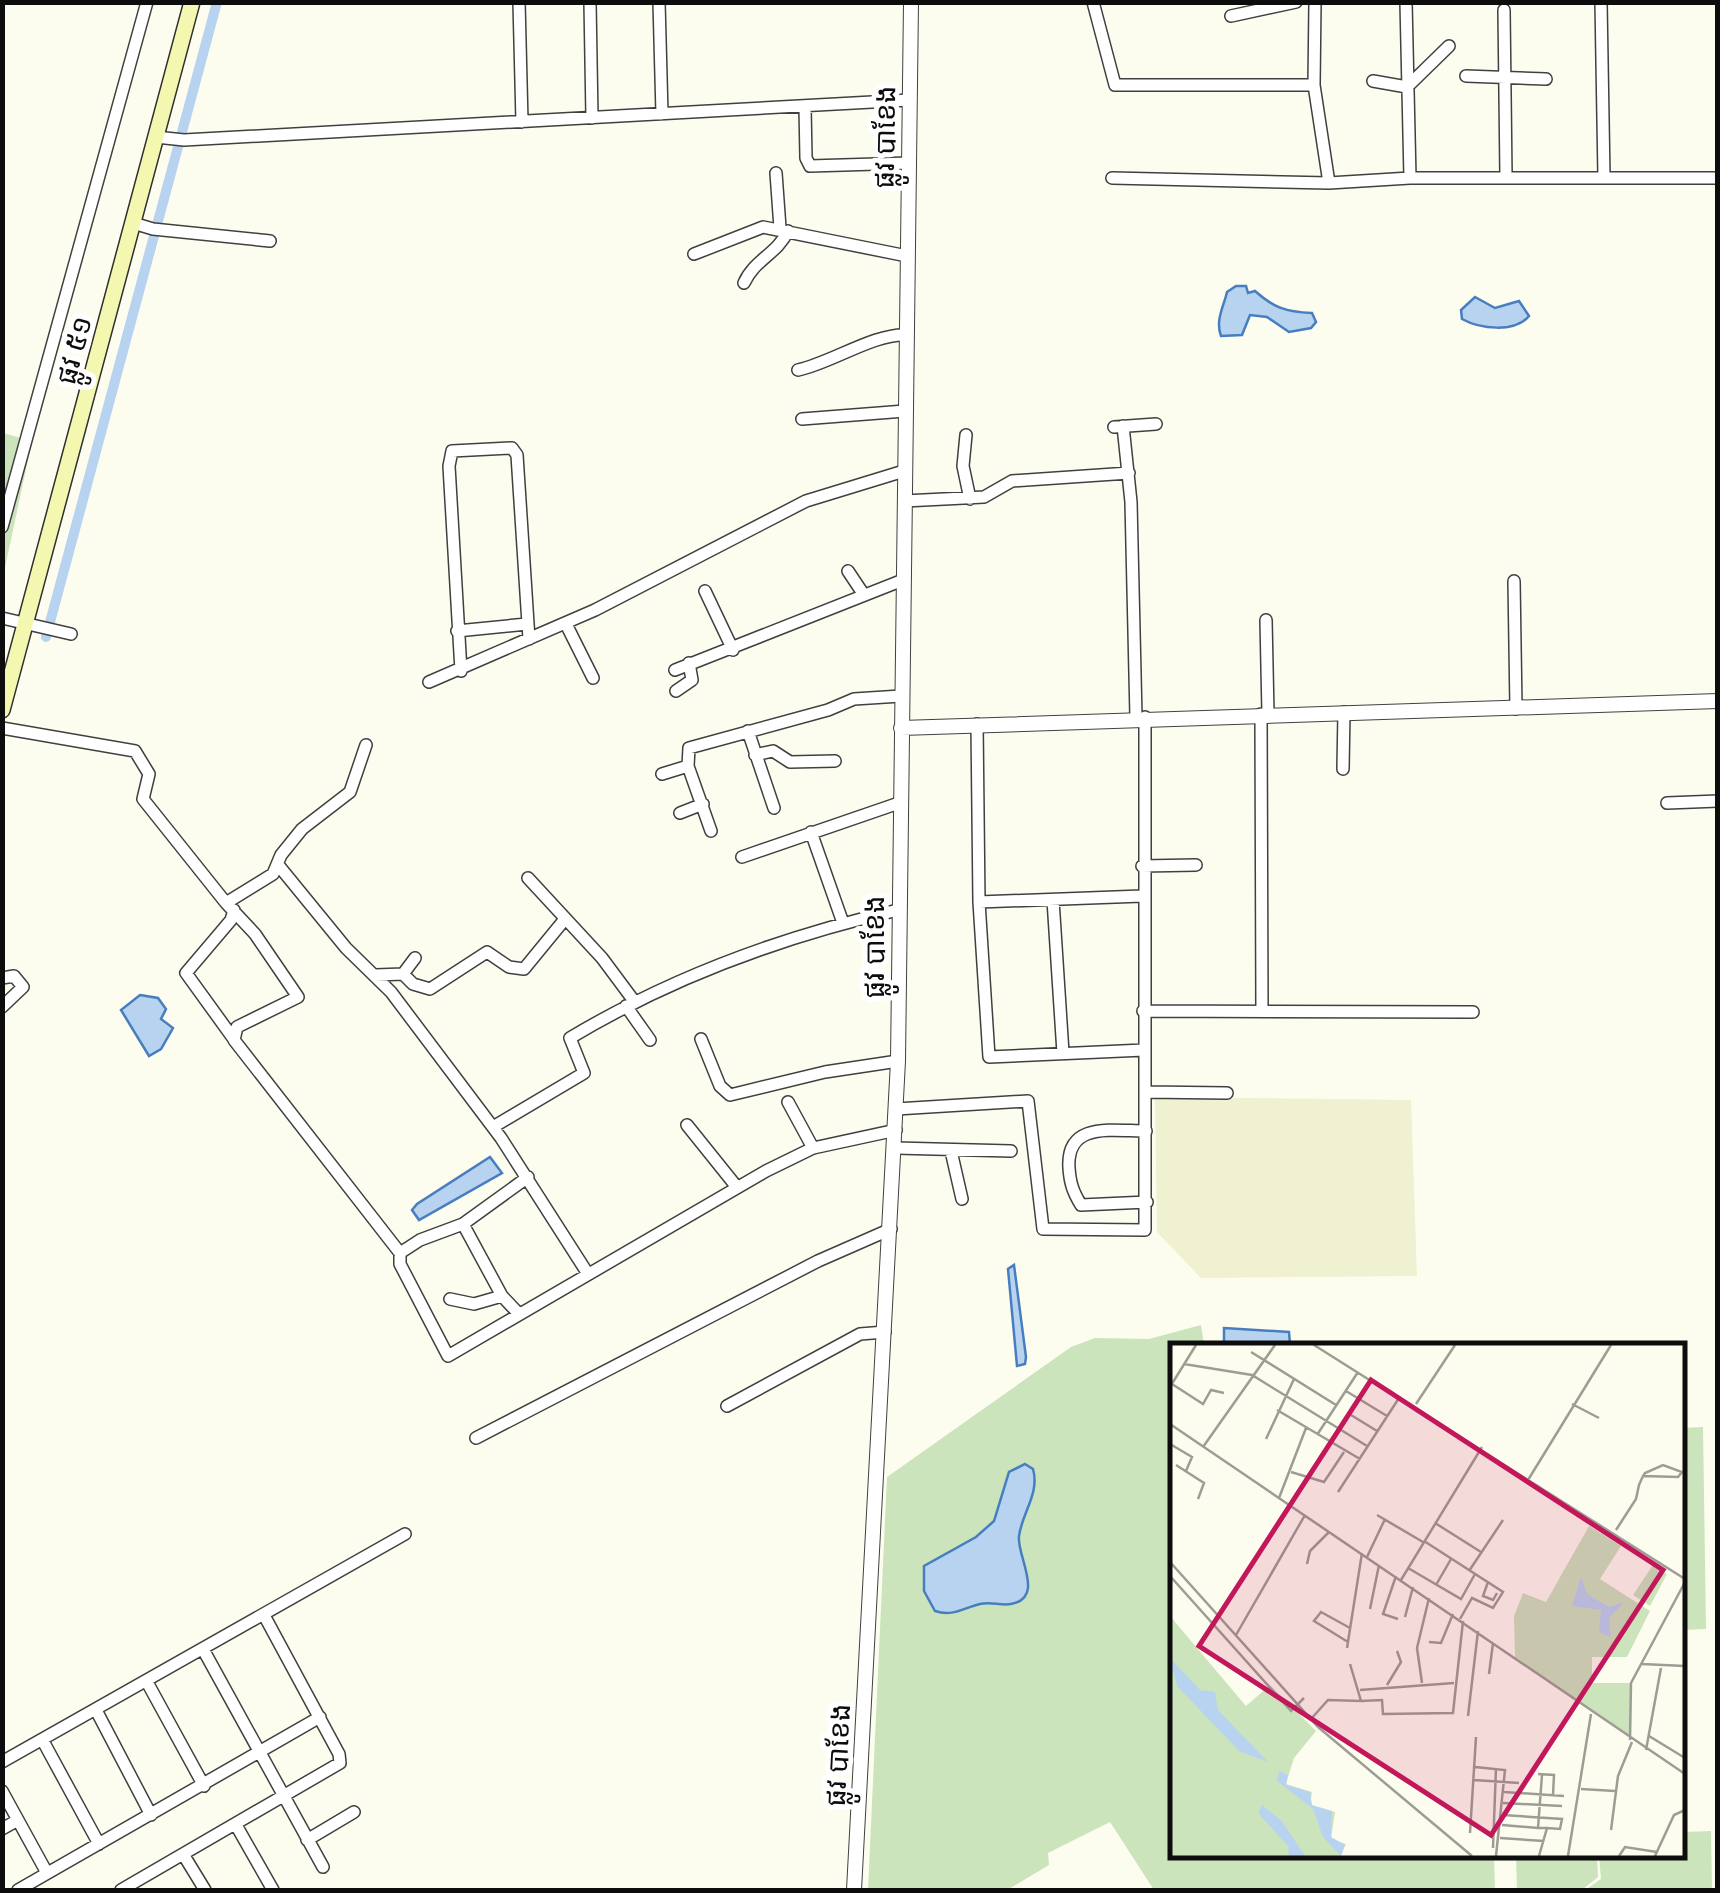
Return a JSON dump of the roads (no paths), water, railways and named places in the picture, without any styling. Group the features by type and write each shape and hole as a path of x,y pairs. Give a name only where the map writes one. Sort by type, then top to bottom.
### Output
{"main road":[{"name":"ផ្លូវ ៥១","path":"2,710 36,624 144,227 192,2"}],"street":[{"path":"2,527 147,2"},
{"path":"519,2 522,122"},
{"path":"590,2 592,118"},
{"path":"660,2 662,114"},
{"name":"ផ្លូវ បាខែង","path":"854,1890 896,1148 911,2"},
{"path":"1093,2 1115,85 1314,85"},
{"path":"1231,16 1296,2"},
{"path":"1315,2 1314,85 1329,183"},
{"path":"1406,2 1410,178"},
{"path":"1601,2 1604,178"},
{"path":"1504,10 1506,177"},
{"path":"1407,87 1448,46"},
{"path":"1466,76 1546,78"},
{"path":"1373,81 1407,87"},
{"path":"161,137 184,140 909,100"},
{"path":"806,106 806,161 810,166 908,162"},
{"path":"744,283 752,266 778,249 784,230 776,173"},
{"path":"1112,178 1329,183 1410,178 1718,178"},
{"path":"144,227 270,241"},
{"path":"694,254 757,227 907,256"},
{"path":"798,370 826,363 890,336 906,335"},
{"path":"802,419 905,411"},
{"path":"896,1109 1029,1102 1043,1229 1143,1231 1148,1202 1140,717 1129,473 1119,426 1156,424"},
{"path":"966,436 963,466 970,499"},
{"path":"461,671 449,466 452,451 512,448 517,455 529,640"},
{"path":"429,682 566,624 806,501 904,471"},
{"path":"904,501 984,497 1012,480 1129,473"},
{"path":"848,570 864,595"},
{"path":"674,670 903,580"},
{"path":"1514,582 1516,709"},
{"path":"705,592 729,634 732,650"},
{"path":"2,618 71,634"},
{"path":"1262,1012 1266,620"},
{"path":"457,631 526,624"},
{"path":"566,624 594,678"},
{"path":"676,691 692,680 688,663"},
{"path":"711,831 688,766 689,748 828,710 843,701 901,696"},
{"path":"900,728 1140,717 1718,701"},
{"path":"1343,769 1344,712"},
{"path":"978,724 979,902 989,1057 1144,1050"},
{"path":"2,728 135,751 149,779 142,800 230,906 298,997 238,1027 234,1040"},
{"path":"748,731 774,808"},
{"path":"366,745 350,792 302,829 280,855 279,866 346,948 376,975 493,1128 588,1274"},
{"path":"755,755 773,751 790,762 835,761"},
{"path":"662,774 688,766"},
{"path":"1667,803 1718,801"},
{"path":"742,857 900,802"},
{"path":"680,813 704,804"},
{"path":"811,832 842,922"},
{"path":"1142,866 1196,865"},
{"path":"230,906 279,866"},
{"path":"528,878 602,958 650,1040"},
{"path":"979,902 1142,896"},
{"path":"1052,900 1063,1053"},
{"path":"230,906 231,920 186,973 400,1253 400,1264 448,1356 736,1186 813,1148 896,1130"},
{"path":"493,1128 584,1072 569,1039 630,1004 842,922 898,910"},
{"path":"404,974 413,984 430,988 487,952 509,967 524,969 565,919"},
{"path":"404,974 415,958"},
{"path":"376,975 404,974"},
{"path":"2,978 14,976 23,987 2,1007"},
{"path":"1143,1011 1473,1012"},
{"path":"702,1039 720,1086 730,1095 824,1072 898,1062"},
{"path":"1146,1092 1228,1093"},
{"path":"788,1102 813,1148"},
{"path":"686,1125 736,1186"},
{"path":"1146,1131 1085,1132 1074,1140 1068,1159 1071,1189 1081,1205 1148,1202"},
{"path":"896,1148 1011,1151"},
{"path":"952,1150 962,1199"},
{"path":"400,1253 420,1240 463,1224 528,1177"},
{"path":"463,1224 502,1296 519,1314"},
{"path":"476,1438 804,1268 891,1229"},
{"path":"450,1299 474,1304 502,1296"},
{"path":"727,1406 860,1334 886,1332"},
{"path":"2,1762 265,1617 405,1534"},
{"path":"128,1889 340,1764 320,1717 265,1617"},
{"path":"204,1651 322,1868"},
{"path":"147,1682 204,1786"},
{"path":"96,1710 151,1815"},
{"path":"18,1890 320,1717"},
{"path":"43,1740 99,1844"},
{"path":"2,1791 47,1873"},
{"path":"307,1840 354,1812"},
{"path":"2,1830 18,1820"},
{"path":"236,1825 274,1890"},
{"path":"183,1854 205,1890"}],"water":[{"path":"1236,286 1246,286 1248,293 1255,291 1280,308 1312,313 1316,322 1311,328 1289,332 1267,317 1250,315 1242,335 1221,336 1222,308 1227,292"},
{"path":"1475,297 1495,308 1519,301 1529,316 1506,327 1469,322 1462,319 1461,310"},
{"path":"140,995 158,998 166,1009 161,1019 173,1028 161,1049 149,1056 121,1010"},
{"path":"490,1157 502,1173 419,1220 412,1210 417,1204"},
{"path":"1014,1265 1026,1357 1025,1364 1017,1366 1008,1269"},
{"path":"1224,1328 1289,1332 1290,1343 1224,1343"},
{"path":"1025,1464 1033,1469 1035,1478 1019,1536 1027,1594 1011,1604 984,1603 953,1612 935,1611 924,1591 924,1566 976,1537 994,1521 1009,1472"}],"waterway":[{"path":"46,637 217,2"}]}
